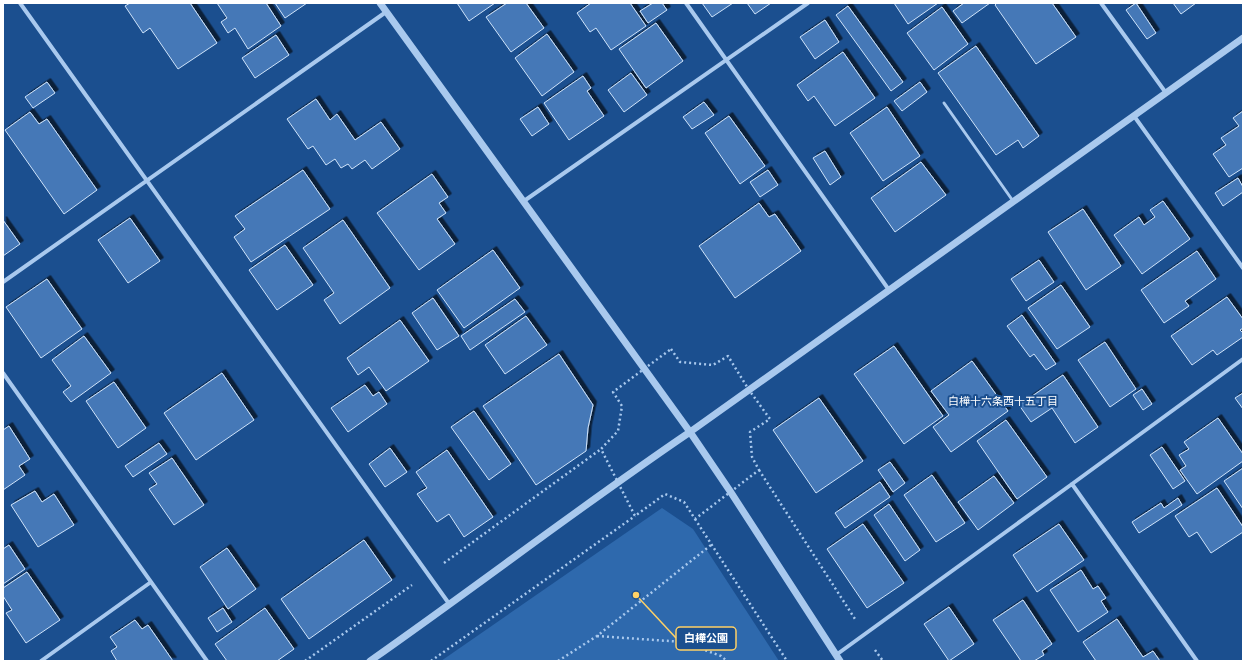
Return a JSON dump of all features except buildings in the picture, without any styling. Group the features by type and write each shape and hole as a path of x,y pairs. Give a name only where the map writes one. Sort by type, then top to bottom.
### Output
{"street":[{"path":"20,3 148,180 450,605"},
{"path":"380,3 690,432 838,658 865,634 1243,359"},
{"path":"686,3 889,290"},
{"path":"524,201 808,3"},
{"path":"1101,3 1166,93"},
{"path":"3,282 386,12"},
{"path":"370,661 450,605 617,482 690,432 1243,38"},
{"path":"1134,116 1243,268"},
{"path":"3,373 207,661"},
{"path":"1072,484 1197,661"},
{"path":"41,661 151,582"}],"lane":[{"path":"944,103 1014,201"}],"path":[{"path":"304,661 428,574 601,449"},
{"path":"759,470 883,661"},
{"path":"431,661 635,516"},
{"path":"695,519 787,661"},
{"path":"558,661 597,636 711,544"},
{"path":"597,636 683,642 721,656 727,661"}],"shaded area":[{"path":"662,508 693,529 779,661 441,661"}],"place":[{"name":"白樺公園","path":"636,595"}],"district":[{"name":"白樺十六条西十五丁目","path":"1003,400"}]}
